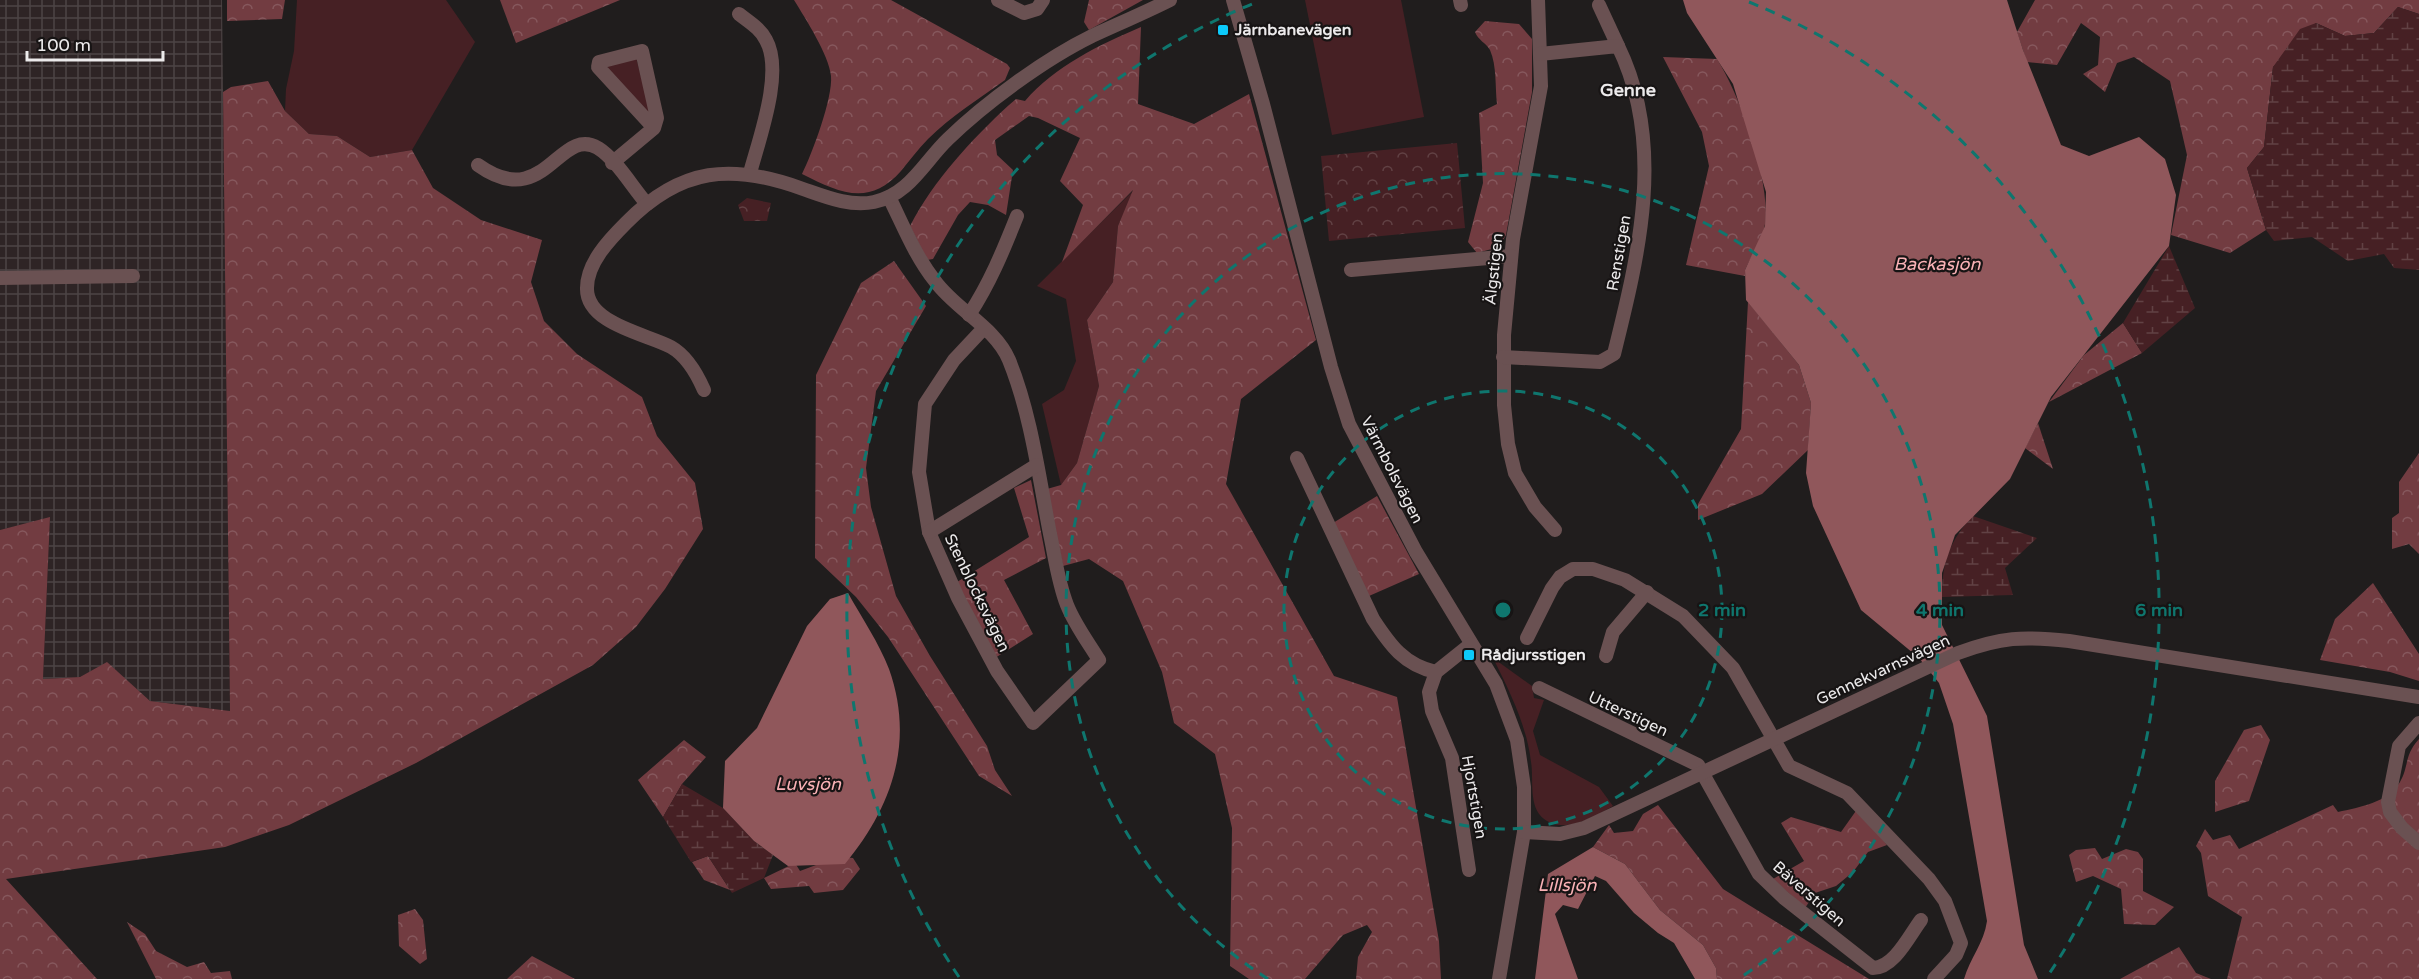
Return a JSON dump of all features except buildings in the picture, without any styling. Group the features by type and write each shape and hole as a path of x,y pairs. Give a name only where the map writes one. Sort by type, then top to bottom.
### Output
{"street":[{"path":"998,0 1024,13 1033,11 1043,0"},
{"path":"704,390 691,365 673,348 624,329 597,311 589,299 587,287 589,272 596,260 615,234 647,204 665,192 709,174 750,173 851,203 873,203 889,197 911,181 948,139 1008,90 1085,40 1170,0"},
{"name":"Värmbolsvägen","path":"1233,0 1263,104 1331,367 1349,424 1416,552 1496,684 1517,740 1524,787 1524,832 1499,979"},
{"name":"Älgstigen","path":"1538,0 1540,100 1516,212 1503,357 1510,460 1521,487 1555,530"},
{"name":"Renstigen","path":"1503,357 1600,362 1614,354 1636,257 1646,176 1643,137 1632,80 1599,5"},
{"path":"739,14 761,32 771,50 773,62 766,106 750,173"},
{"path":"1540,54 1618,46"},
{"path":"612,163 654,128 657,118 642,51 599,62 598,67 654,128"},
{"path":"478,165 489,173 509,179 525,180 534,177 567,151 581,145 598,148 647,204"},
{"name":"Stenblocksvägen","path":"889,197 934,281 999,342 1010,362 1037,465 1062,591 1073,619 1099,660 1033,723 975,633 929,532 919,472 925,404 954,360 984,328"},
{"path":"969,315 984,294 1017,216"},
{"path":"1351,270 1512,256"},
{"path":"0,278 133,276"},
{"path":"1296,458 1373,619 1385,639 1414,666 1436,672 1471,644"},
{"path":"929,532 1037,465"},
{"path":"1527,638 1556,583 1566,571 1573,568 1593,569 1625,580 1683,616 1733,668 1789,765 1847,793 1940,892 1961,944 1956,955 1934,979"},
{"path":"1606,656 1612,632 1647,592"},
{"name":"Gennekvarnsvägen","path":"1524,832 1560,834 1584,828 1958,653 1991,641 2028,636 2419,697"},
{"name":"Hjortstigen","path":"1436,672 1430,701 1452,758 1469,870"},
{"name":"Utterstigen","path":"1539,688 1652,745 1694,762 1702,771"},
{"path":"2419,723 2399,746 2388,802 2390,812 2402,828 2419,843"},
{"name":"Bäverstigen","path":"1702,771 1764,880 1873,968 1881,968 1890,962 1921,921"}],"shaded area":[{"path":"0,0 222,0 230,711 150,701 107,663 80,677 43,679 50,518 0,530"}],"green space":[{"path":"227,0 285,0 282,19 227,21"},
{"path":"297,0 446,0 475,42 412,150 370,157 337,136 309,134 285,111 286,89 294,51"},
{"path":"500,0 620,0 516,43"},
{"path":"794,0 891,0 1007,64 1010,68 1005,80 937,131 889,182 866,193 854,193 829,187 802,174 816,140 829,98 831,76 821,47"},
{"path":"1089,0 1143,0 1089,30 1084,22"},
{"path":"1305,0 1401,0 1424,117 1332,135"},
{"path":"2035,0 2419,0 2419,14 2398,7 2374,33 2345,36 2316,23 2273,67 2264,147 2247,168 2266,230 2230,253 2171,235 2187,155 2170,81 2134,57 2117,63 2105,92 2083,74 2098,65 2100,37 2081,23 2057,65 2027,62 2017,32"},
{"path":"2398,7 2419,14 2419,270 2394,268 2384,254 2348,261 2312,237 2274,241 2266,230 2247,168 2264,147 2273,67 2300,29 2316,23 2345,36 2374,33"},
{"path":"1485,21 1519,24 1532,39 1532,92 1506,235 1499,247 1477,253 1468,242 1483,183 1479,113 1497,104 1492,56 1490,50 1475,32"},
{"path":"1141,27 1138,104 1194,124 1249,94 1316,340 1241,399 1226,484 1334,676 1397,697 1439,941 1441,979 1356,979 1358,957 1372,932 1367,925 1343,935 1305,979 1249,979 1230,966 1232,828 1215,754 1174,723 1162,672 1123,581 1089,559 1063,566 1047,489 1061,485 1077,463 1099,386 1087,320 1113,282 1118,226 1133,190 1062,262 1083,205 1060,181 1080,138 1029,116 995,140 997,155 1013,170 1006,215 988,205 970,202 958,215 933,259 927,260 910,226 930,193 954,161 1009,105 1016,99 1025,101 1050,77 1079,58"},
{"path":"636,57 651,115 607,68 609,64"},
{"path":"1663,57 1717,59 1744,116 1759,162 1766,206 1764,230 1745,270 1745,276 1686,265 1709,166 1702,132"},
{"path":"268,81 285,111 309,134 337,136 370,157 412,150 433,188 481,220 542,240 531,282 544,321 577,354 642,397 657,436 695,483 703,529 665,589 636,627 593,665 416,763 289,825 225,847 6,879 97,979 0,979 0,530 50,517 43,679 80,677 107,662 150,701 230,711 223,92 231,87"},
{"path":"1457,143 1465,228 1329,241 1321,156"},
{"path":"1135,189 1118,226 1113,282 1087,320 1099,386 1077,463 1061,485 1042,404 1064,390 1076,361 1066,299 1037,286"},
{"path":"747,198 771,203 767,221 744,221 738,205"},
{"path":"2169,246 2195,308 2142,353 2123,323"},
{"path":"894,261 926,306 876,391 866,468 871,507 896,596 930,656 987,746 995,770 1012,796 979,776 888,637 856,597 815,558 816,375 861,283"},
{"path":"1748,302 1799,365 1811,403 1808,450 1762,494 1698,520 1698,504 1741,429"},
{"path":"2123,323 2142,353 2049,402 2084,355"},
{"path":"2038,423 2053,469 2025,448"},
{"path":"2419,453 2419,554 2409,544 2392,549 2392,518 2399,513 2399,482"},
{"path":"1031,480 1046,558 1004,580 1033,634 995,658 957,582 1029,537 1014,488"},
{"path":"1377,496 1419,574 1369,596 1333,523"},
{"path":"1973,516 2037,538 2005,568 2013,595 1942,597 1945,563 1958,534"},
{"path":"2373,583 2419,654 2419,681 2390,672 2320,660 2335,619"},
{"path":"1493,658 1532,686 1534,698 1544,700 1533,731 1540,755 1599,787 1613,806 1589,819 1570,825 1552,823 1539,814 1534,800 1526,735 1511,695"},
{"path":"2261,725 2270,740 2249,801 2215,812 2215,781 2244,730"},
{"path":"2419,739 2419,979 2227,979 2242,917 2208,896 2201,853 2196,846 2205,829 2213,840 2230,835 2239,849 2333,805 2338,812 2372,803 2395,789 2405,771 2411,750"},
{"path":"684,740 706,757 682,784 663,817 638,780"},
{"path":"682,784 723,808 754,841 773,855 764,878 732,893 708,856 691,862 663,817"},
{"path":"1658,805 1723,889 1869,979 1717,979 1716,968 1703,945 1660,910 1625,864 1593,847 1609,825 1614,833 1633,831 1643,814"},
{"path":"1858,808 1887,845 1868,852 1853,872 1836,886 1815,893 1805,908 1773,879 1804,861 1781,823 1791,817 1841,832"},
{"path":"2095,848 2102,859 2126,849 2138,852 2143,859 2143,891 2174,907 2155,925 2124,924 2121,889 2093,876 2076,882 2069,855 2076,850"},
{"path":"708,856 730,890 704,880 692,862"},
{"path":"831,856 853,858 860,869 843,890 814,893 809,886 771,889 764,878 795,863 800,871"},
{"path":"415,909 423,920 427,959 420,964 399,946 398,915"},
{"path":"127,922 145,934 156,951 187,967 204,962 211,973 230,971 232,979 156,979"},
{"path":"2179,947 2196,973 2211,979 2120,979"},
{"path":"532,956 575,979 507,979"}],"water":[{"name":"Backasjön","path":"1683,0 2007,0 2023,50 2061,145 2089,156 2139,137 2165,159 2176,195 2169,246 2051,397 2010,479 1955,535 1942,573 1942,625 1987,716 2024,945 2038,979 1964,979 1983,936 1987,921 1953,724 1939,683 1919,658 1861,610 1813,506 1806,473 1811,403 1799,365 1746,300 1745,270 1765,226 1766,192 1733,84 1687,13"},
{"name":"Luvsjön","path":"848,593 885,659 897,696 900,722 899,748 894,772 875,820 845,864 788,866 754,841 723,808 725,761 757,728 807,626 830,599"},
{"name":"Lillsjön","path":"1593,847 1625,864 1660,910 1703,945 1716,968 1717,979 1695,979 1674,943 1634,913 1606,881 1595,876 1578,909 1563,905 1555,914 1578,979 1535,979 1548,874"}],"place":[{"name":"Järnbanevägen","path":"1223,30"},
{"name":"Rådjursstigen","path":"1469,655"}],"district":[{"name":"Genne","path":"1628,90"}]}
